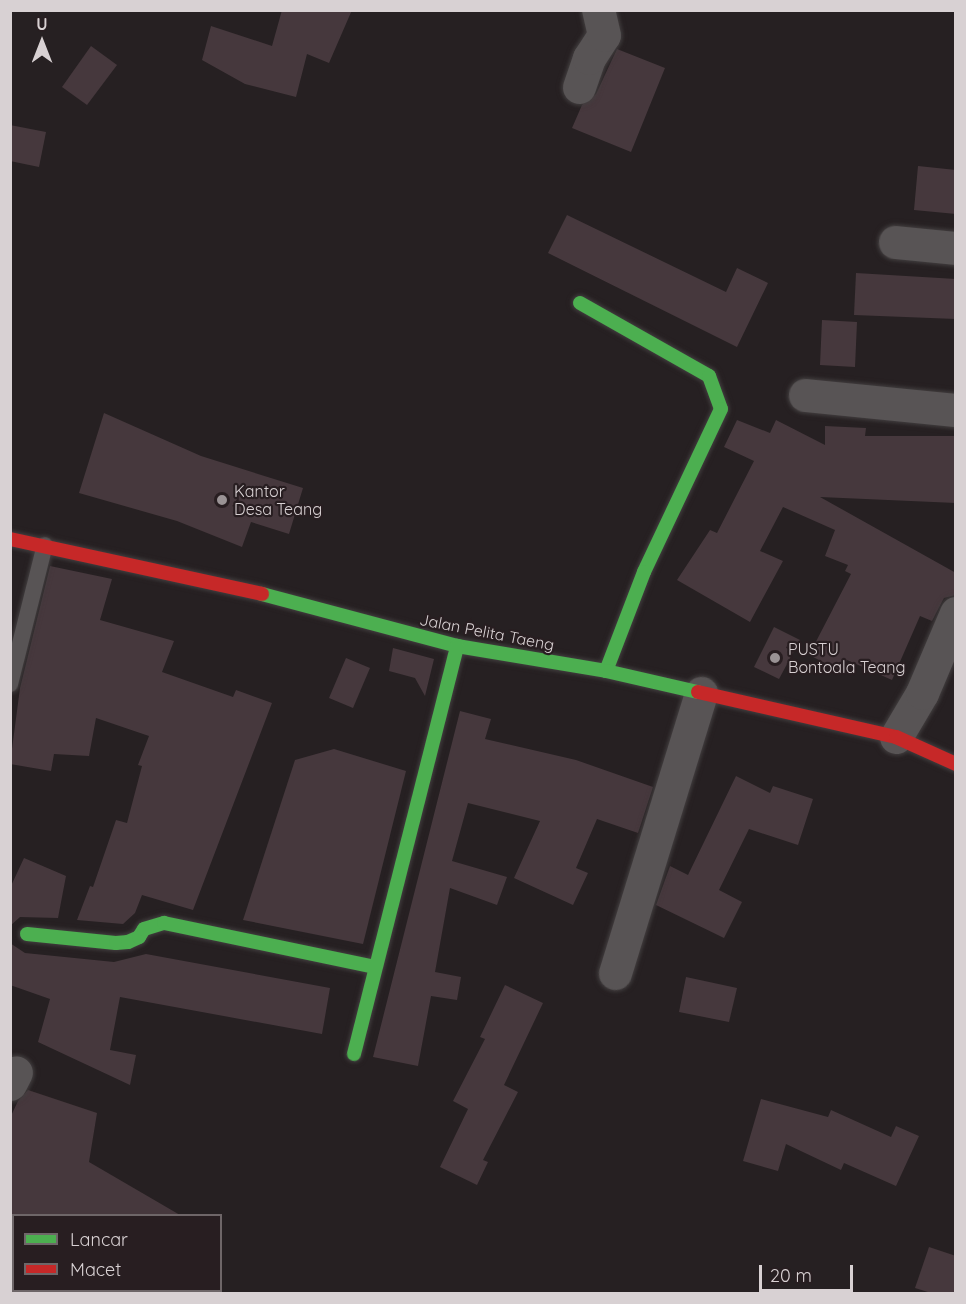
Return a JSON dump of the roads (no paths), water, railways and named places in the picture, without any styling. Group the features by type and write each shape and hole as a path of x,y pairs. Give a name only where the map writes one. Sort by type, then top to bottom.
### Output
{"street":[{"path":"579,87 588,58 604,35 598,10"},
{"path":"894,242 956,248"},
{"path":"580,303 709,376 720,399 721,409 644,572 606,671"},
{"path":"805,395 956,410"},
{"name":"Jalan Pelita Taeng","path":"10,539 202,578 457,646 606,671 896,737 956,764"},
{"path":"896,737 922,693 956,613"},
{"path":"354,1054 374,967 457,646"},
{"path":"615,974 701,693"},
{"path":"27,934 122,943 139,937 153,924 164,923 374,967"}],"lane":[{"path":"10,684 45,545"}],"place":[{"name":"Kantor Desa Teang","path":"222,500"},
{"name":"PUSTU Bontoala Teang","path":"775,658"}]}
